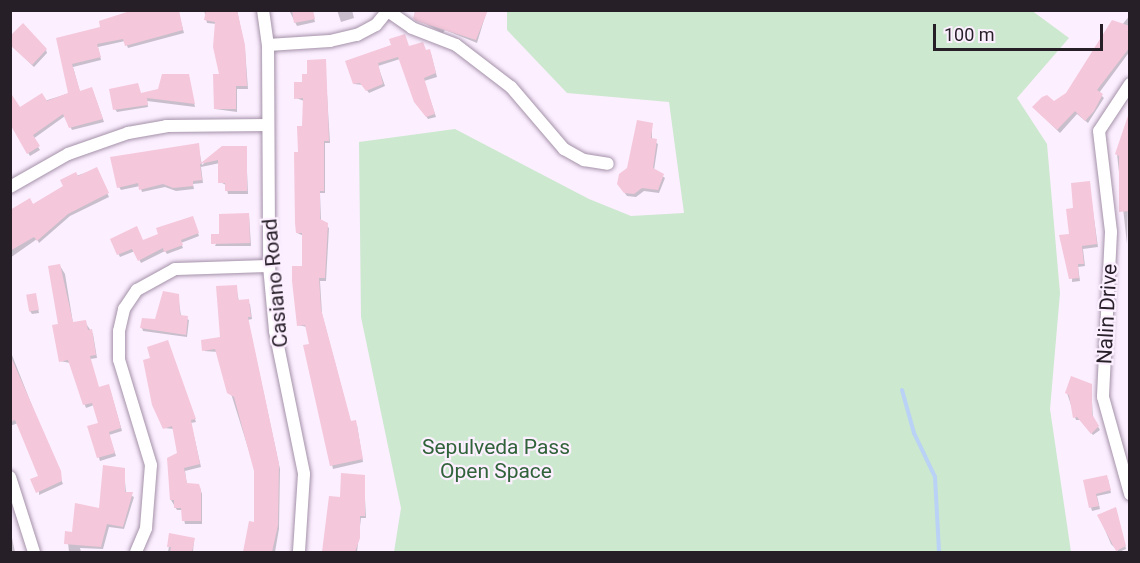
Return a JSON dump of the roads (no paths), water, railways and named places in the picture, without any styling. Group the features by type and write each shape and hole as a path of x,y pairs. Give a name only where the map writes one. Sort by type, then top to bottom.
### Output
{"street":[{"name":"Casiano Road","path":"263,10 268,45 269,266 275,331 304,474 299,552"},
{"path":"268,45 330,41 357,35 376,25 388,11 412,28 456,45 511,87 564,149 584,160 608,164"},
{"name":"Nalin Drive","path":"1130,84 1099,131 1111,232 1103,397 1130,494"},
{"path":"10,188 68,154 128,133 166,126 268,125"},
{"path":"136,552 146,528 151,465 119,360 119,331 124,309 137,290 175,269 269,266"},
{"path":"10,477 34,552"}],"waterway":[{"path":"902,390 914,433 935,477 939,552"}],"park label":[{"name":"Sepulveda Pass Open Space","path":"496,459"}]}
